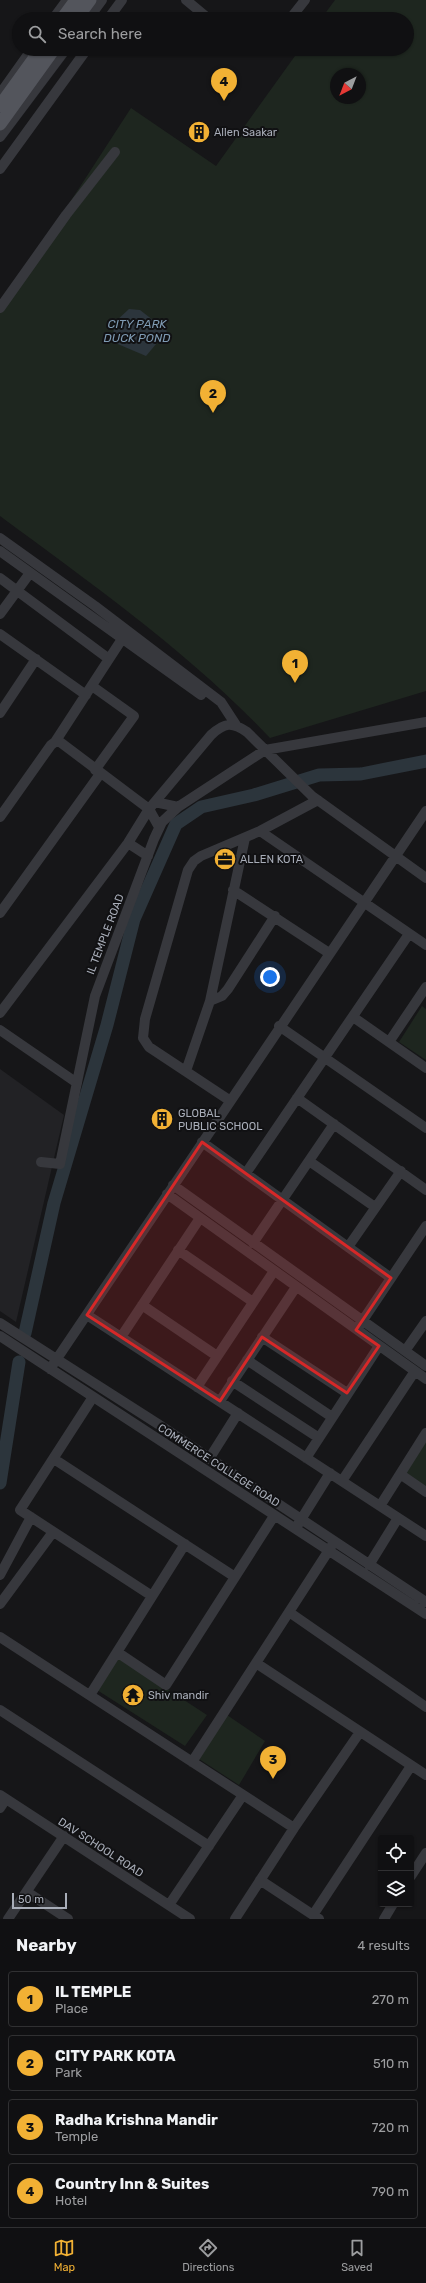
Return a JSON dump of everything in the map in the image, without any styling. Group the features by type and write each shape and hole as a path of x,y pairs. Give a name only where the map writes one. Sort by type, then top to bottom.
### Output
{"main road":[{"path":"67,12 76,0"},
{"path":"81,12 90,0"},
{"path":"0,106 36,56"},
{"path":"0,124 9,95 47,56"}],"street":[{"path":"58,12 67,0"},
{"path":"93,12 102,0"},
{"path":"113,12 122,0"},
{"path":"186,0 201,12"},
{"path":"296,12 305,0"},
{"path":"9,95 28,56"},
{"path":"0,136 61,56"},
{"path":"0,169 82,56"},
{"path":"0,308 66,215 115,152"},
{"path":"0,538 95,606 221,702 236,725 248,732 315,798 426,878"},
{"path":"0,551 217,706 225,709"},
{"path":"0,614 30,573"},
{"path":"0,578 109,659"},
{"path":"0,634 86,695"},
{"path":"0,817 55,742 122,639"},
{"path":"0,713 36,659"},
{"path":"0,913 134,716 92,686"},
{"path":"265,750 426,722"},
{"path":"0,1013 128,843 152,806 211,735 221,726 236,725"},
{"path":"55,742 60,742 97,772 152,806 178,807"},
{"name":"IL TEMPLE ROAD","path":"41,1162 60,1164 95,996 159,827 165,818 178,807 265,750"},
{"path":"229,1100 150,1047 143,1038 145,1019 188,870 194,861 201,856 260,831 315,798"},
{"path":"152,806 159,827"},
{"path":"50,1369 229,1100 426,811"},
{"path":"260,831 426,945"},
{"path":"186,1071 210,1001 245,838"},
{"path":"128,843 148,856"},
{"path":"233,890 275,916 329,953"},
{"path":"210,1001 222,996 228,989 275,916"},
{"path":"246,1173 409,934"},
{"path":"389,1042 424,993"},
{"path":"353,1018 426,1068"},
{"path":"279,1026 426,1128"},
{"path":"0,1030 77,1083"},
{"path":"297,1098 426,1190"},
{"path":"253,1242 334,1124"},
{"path":"202,1142 391,1278"},
{"path":"309,1161 375,1207"},
{"path":"348,1247 401,1171"},
{"path":"173,1185 426,1366"},
{"path":"167,1194 426,1379"},
{"path":"121,1337 200,1218"},
{"path":"356,1330 426,1226"},
{"path":"178,1250 253,1302"},
{"path":"197,1387 274,1271"},
{"path":"220,1401 296,1286"},
{"path":"142,1305 217,1356"},
{"path":"87,1314 426,1536"},
{"path":"405,1352 426,1321"},
{"path":"0,1323 300,1520 331,1547 368,1565 426,1602"},
{"name":"COMMERCE COLLEGE ROAD","path":"0,1336 294,1529 331,1547 426,1614"},
{"path":"262,1337 347,1393"},
{"path":"306,1458 379,1346"},
{"path":"247,1360 332,1417"},
{"path":"342,1481 415,1371"},
{"path":"232,1381 319,1438"},
{"path":"94,1397 20,1510 152,1596"},
{"path":"209,1459 238,1413"},
{"path":"380,1506 426,1433"},
{"path":"54,1459 235,1577"},
{"path":"294,1529 330,1474"},
{"path":"400,1474 426,1492"},
{"path":"117,1652 166,1684 274,1516"},
{"path":"0,1574 31,1517"},
{"path":"368,1565 398,1518"},
{"path":"0,1604 53,1532"},
{"path":"90,1695 185,1544"},
{"path":"192,1762 331,1547"},
{"path":"289,1612 426,1707"},
{"path":"0,1637 294,1828"},
{"path":"256,1663 426,1776"},
{"path":"0,1710 209,1846"},
{"path":"235,1919 294,1828 360,1732"},
{"path":"260,1880 316,1917 411,1766"},
{"path":"169,1905 243,1795"},
{"path":"0,1808 3,1797"},
{"name":"DAV SCHOOL ROAD","path":"3,1797 190,1919"},
{"path":"8,1919 64,1836"},
{"path":"414,1871 426,1853"},
{"path":"27,1892 68,1919"},
{"path":"384,1919 391,1907"}],"highlighted area":[{"path":"202,1142 391,1278 356,1330 379,1346 347,1393 262,1337 220,1401 87,1315"}],"shaded area":[{"path":"335,0 426,0 426,691 270,738 207,677 140,621 0,516 0,310 131,108 216,166 295,56 414,56 414,12 326,12"},
{"path":"422,1006 426,1009 426,1060 399,1042"},
{"path":"0,1069 64,1115 16,1322 0,1311"},
{"path":"426,1440 426,1488 404,1473"},
{"path":"118,1657 207,1715 185,1746 97,1690"},
{"path":"227,1715 265,1741 239,1785 199,1759"}],"water":[{"name":"CITY PARK DUCK POND","path":"129,309 140,310 167,331 146,356 113,342 114,323"}],"waterway":[{"path":"25,1333 54,1203 107,1025 134,919 176,824 201,807 254,795 319,775 361,774 426,761"},
{"path":"0,1483 19,1362"}],"place":[{"name":"Country Inn & Suites","path":"224,101"},
{"name":"Allen Saakar","path":"199,132"},
{"name":"CITY PARK KOTA","path":"213,413"},
{"name":"IL TEMPLE","path":"295,683"},
{"name":"ALLEN KOTA","path":"225,859"},
{"name":"GLOBAL PUBLIC SCHOOL","path":"162,1119"},
{"name":"Shiv mandir","path":"133,1695"},
{"name":"Radha Krishna Mandir","path":"273,1779"}]}
